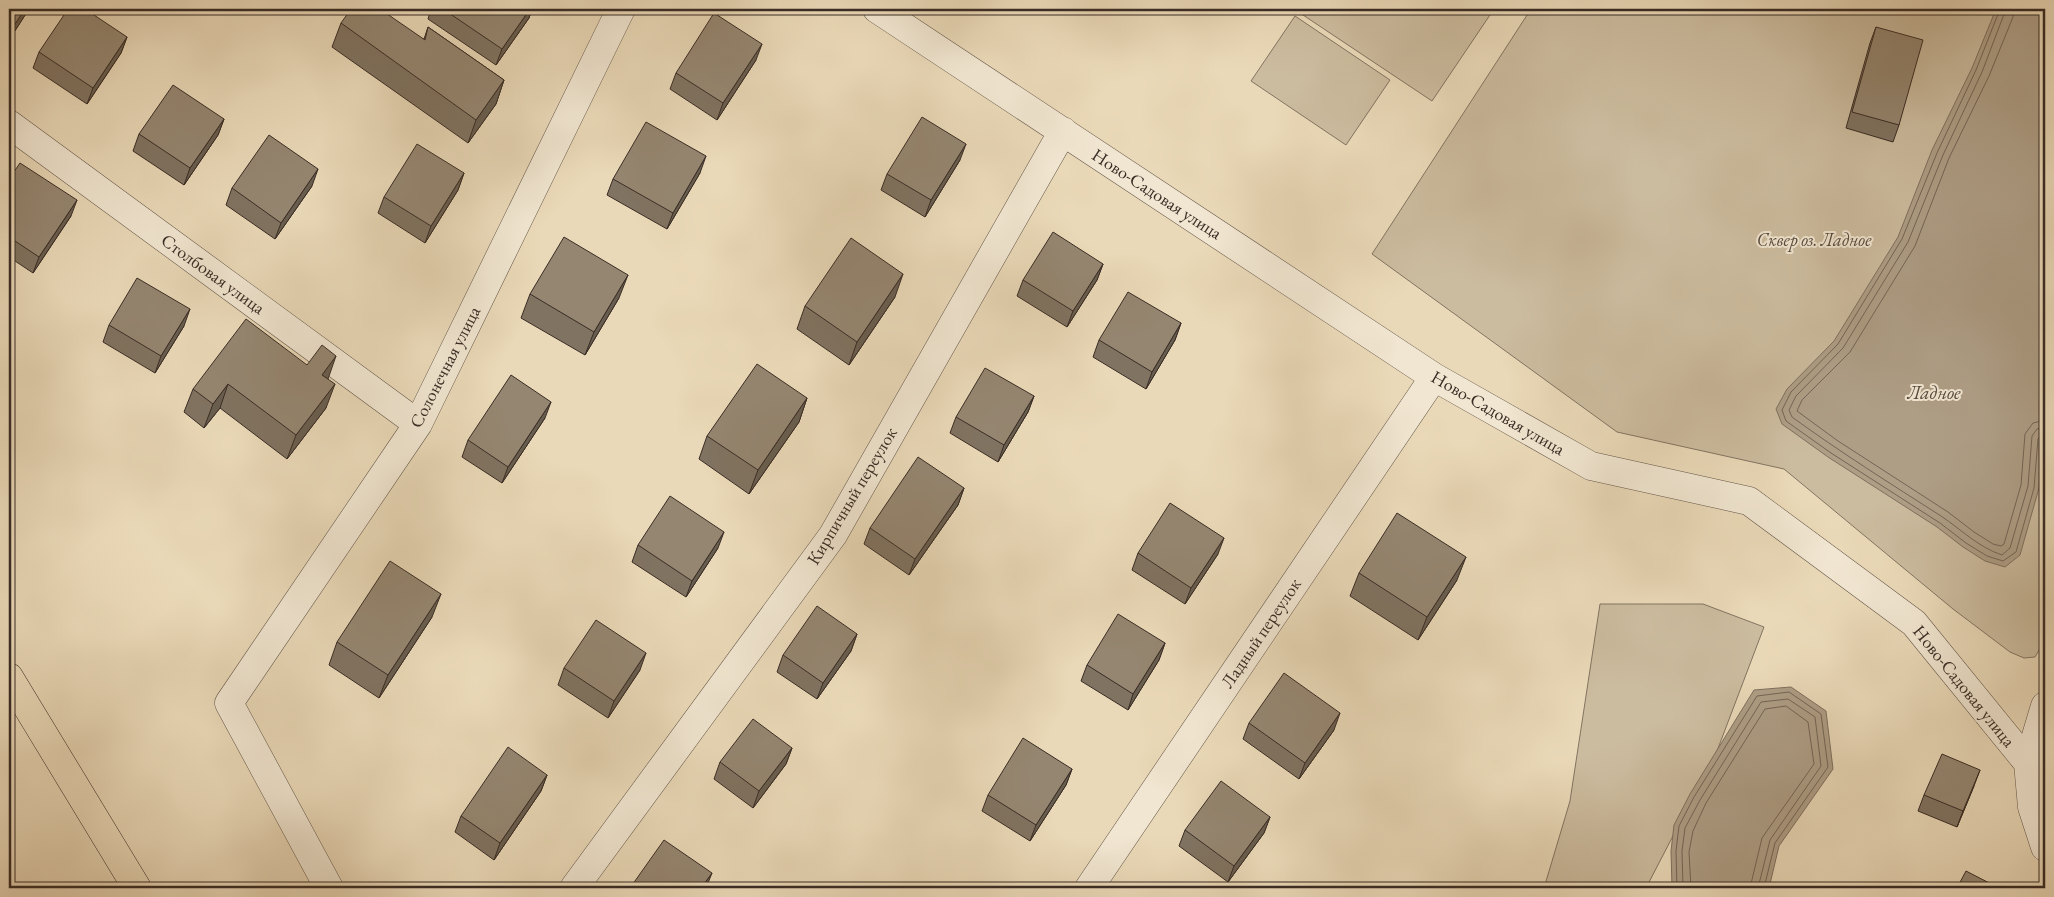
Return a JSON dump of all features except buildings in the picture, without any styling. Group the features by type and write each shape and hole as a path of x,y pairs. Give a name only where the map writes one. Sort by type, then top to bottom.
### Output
{"main road":[{"path":"9,678 137,888"}],"street":[{"name":"Солонечная улица","path":"329,888 229,703 418,424 621,9"},
{"name":"Ново-Садовая улица","path":"877,9 1434,377 1591,466 1749,501 1914,623 2028,763 2032,807 2045,847"},
{"name":"Столбовая улица","path":"9,124 418,424"},
{"name":"Кирпичный переулок","path":"574,888 833,535 1062,131"},
{"name":"Ладный переулок","path":"1089,888 1434,377"},
{"path":"2028,763 2045,706"}],"green space":[{"path":"1294,9 1494,9 1432,101"},
{"name":"Сквер оз. Ладное","path":"1531,9 2045,9 2045,640 2035,657 2024,658 2010,652 1953,609 1784,469 1617,432 1372,254"},
{"path":"1295,16 1390,80 1346,145 1251,81"},
{"path":"1600,604 1703,604 1764,627 1717,751 1646,888 1544,888 1570,801"}],"water":[{"name":"Ладное","path":"1996,9 2045,9 2045,403 2039,488 2020,555 2005,567 1985,561 1937,527 1828,457 1782,424 1776,409 1787,389 1834,341 1898,237 1932,150 1972,68"},
{"path":"1791,687 1826,711 1833,769 1779,846 1769,888 1672,888 1671,851 1674,825 1690,794 1754,690"}]}
